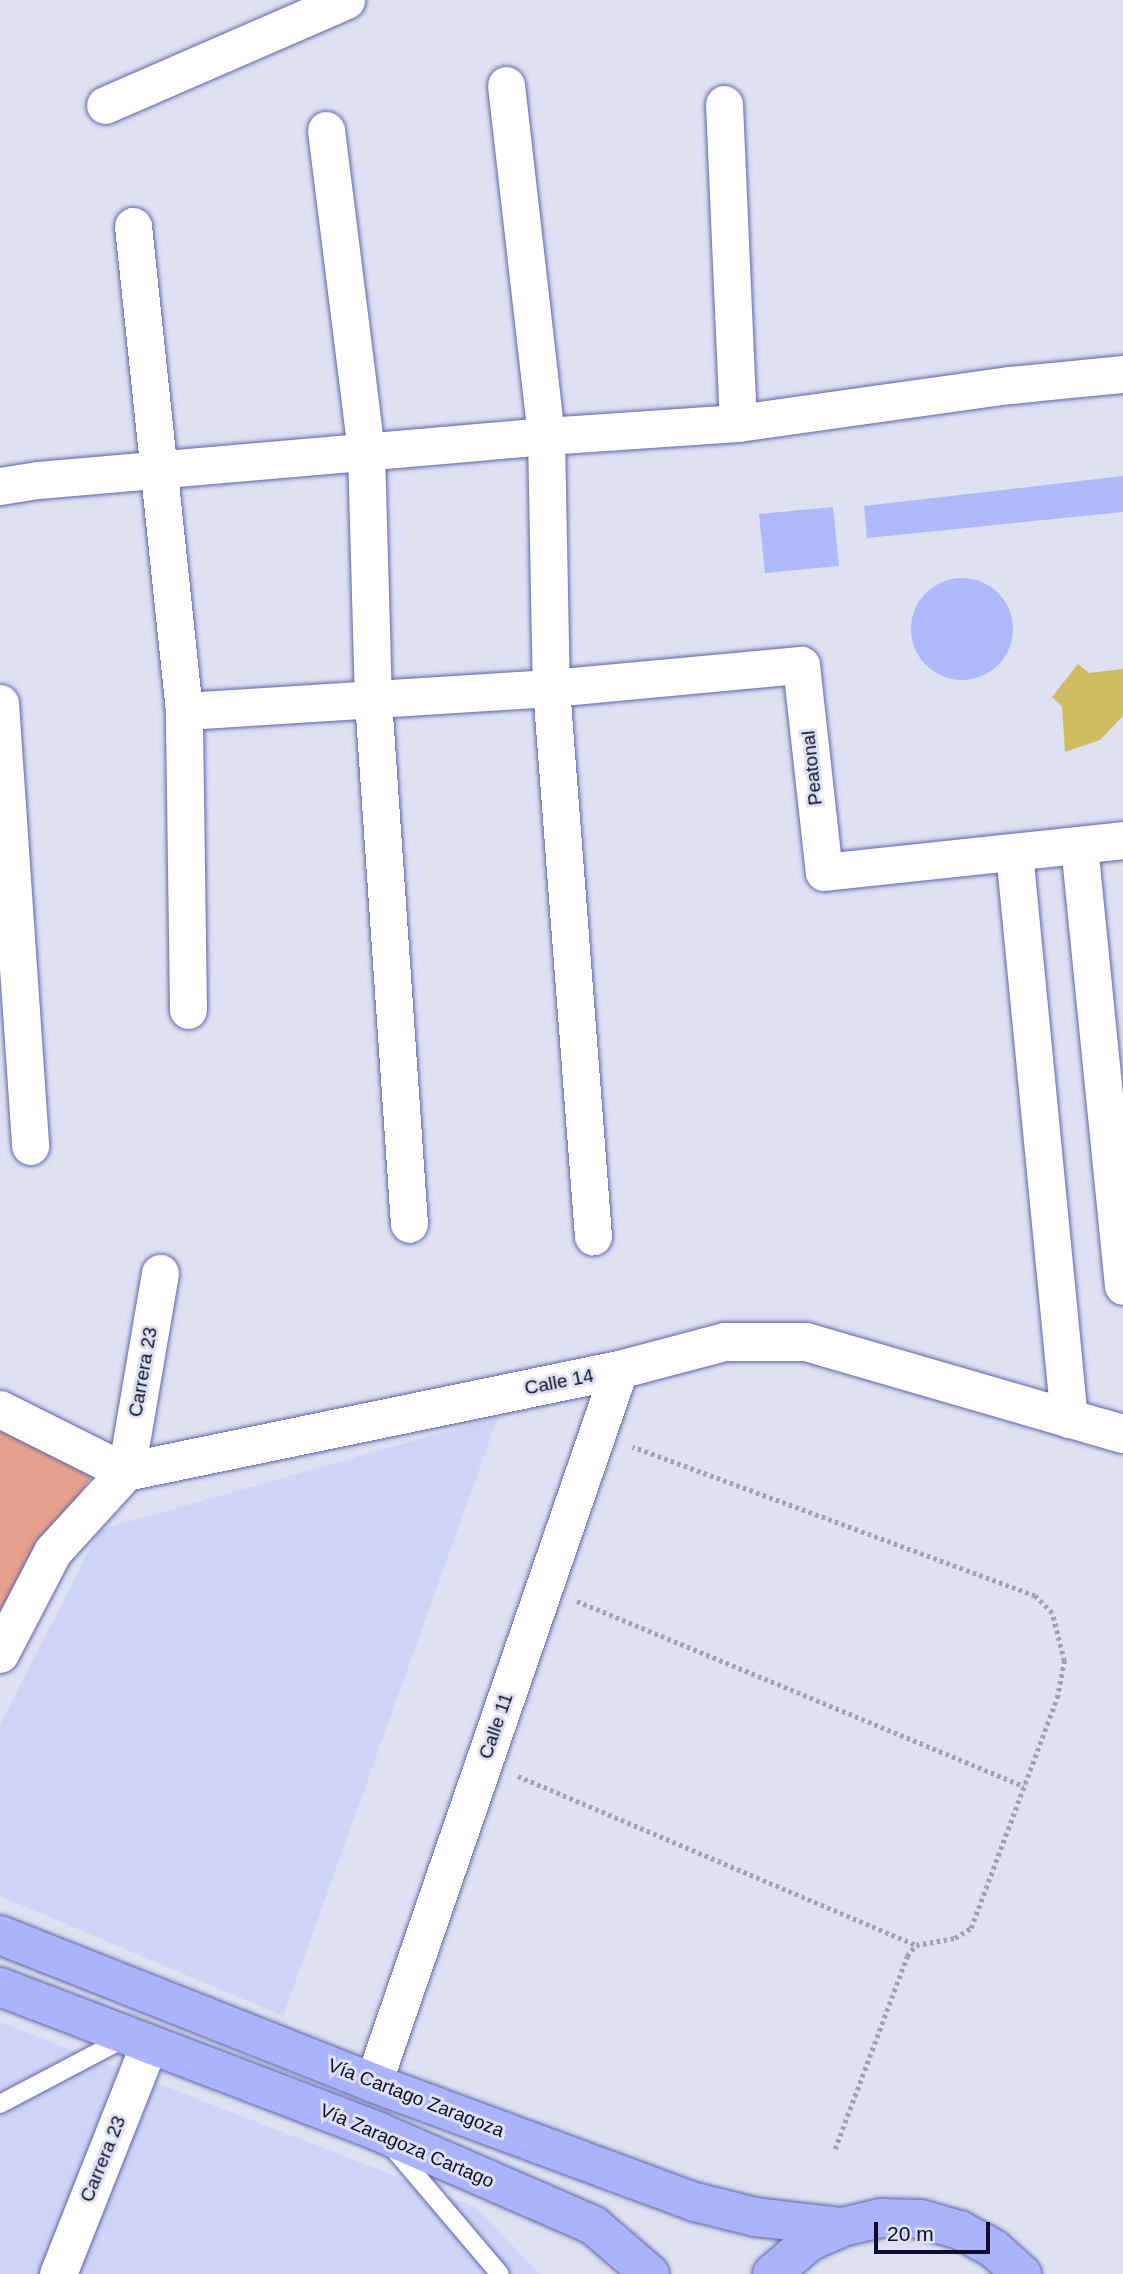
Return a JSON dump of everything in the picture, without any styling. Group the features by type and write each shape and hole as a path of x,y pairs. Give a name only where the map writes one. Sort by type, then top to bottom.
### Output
{"highway":[{"name":"Vía Cartago Zaragoza","path":"0,1935 373,2083 695,2202 755,2217 842,2227"},
{"name":"Vía Zaragoza Cartago","path":"0,1987 379,2132 593,2225 650,2274"},
{"path":"772,2274 809,2242 842,2227 881,2218 921,2219 960,2230 994,2249 1022,2274"}],"street":[{"path":"105,105 346,0"},
{"path":"506,85 545,436 551,688 593,1236"},
{"path":"724,104 737,423"},
{"path":"326,130 366,451 373,700 410,1224"},
{"path":"133,226 184,711 188,1010"},
{"path":"0,485 366,451 737,423 1010,385 1123,374"},
{"name":"Peatonal","path":"551,688 800,665 824,872 1014,852"},
{"path":"184,711 551,688"},
{"path":"0,703 30,1146"},
{"path":"1069,1419 1014,852 1123,840"},
{"path":"1079,845 1123,1286"},
{"name":"Carrera 23","path":"126,1472 160,1273"},
{"name":"Calle 14","path":"126,1472 619,1370 725,1342 806,1342 1123,1434"},
{"name":"Calle 11","path":"373,2083 619,1370"},
{"path":"0,1409 126,1472 53,1552 0,1654"},
{"name":"Carrera 23","path":"58,2274 139,2040"}],"lane":[{"path":"0,2104 139,2040"},
{"path":"379,2132 500,2274"}],"path":[{"path":"483,1762 916,1945 955,1938 971,1928 1057,1698 1064,1661 1052,1613 1035,1595 596,1434"},
{"path":"544,1587 1024,1786"},
{"path":"835,2149 906,1956 916,1945"}],"shaded area":[{"path":"1078,664 1089,673 1123,669 1123,716 1100,740 1065,752 1062,706 1052,697"},
{"path":"0,1409 100,1458 0,1652"},
{"path":"498,1417 283,2016 0,1896 0,1725 99,1530"},
{"path":"0,2022 475,2207 540,2274 0,2274"}],"building":[{"path":"1123,476 1123,512 867,538 864,506"},
{"path":"833,507 839,566 765,573 759,514"},
{"path":"962,578 991,586 1005,600 1013,629 1005,658 991,672 962,680 933,672 919,658 911,629 919,600 933,586"}]}
